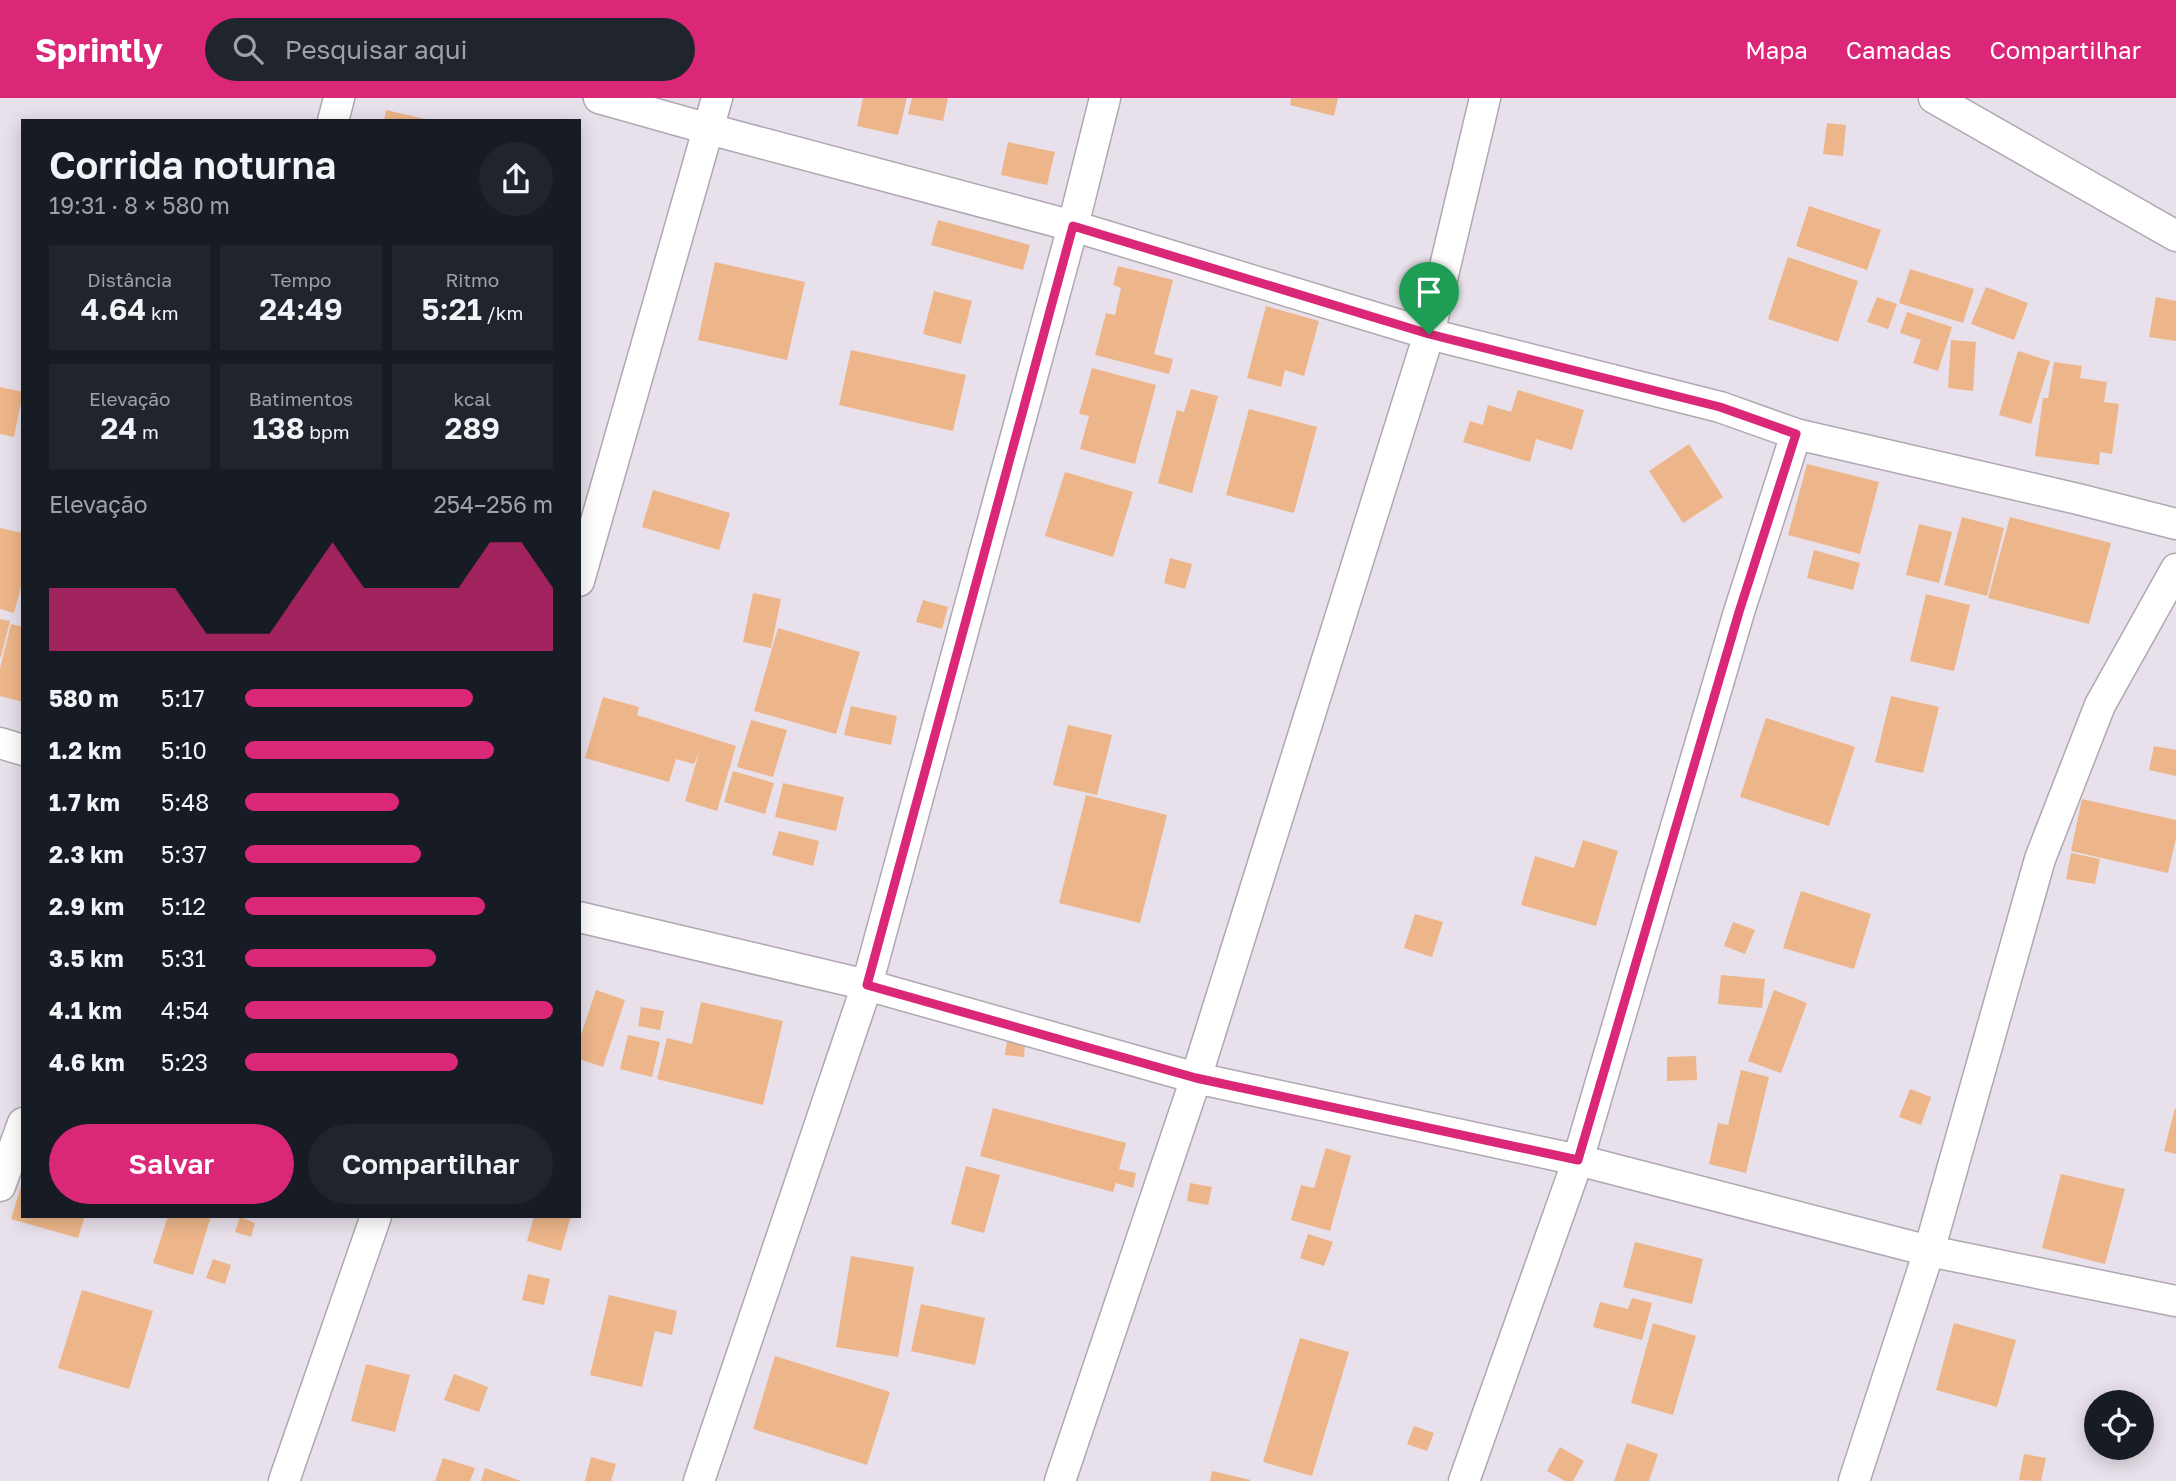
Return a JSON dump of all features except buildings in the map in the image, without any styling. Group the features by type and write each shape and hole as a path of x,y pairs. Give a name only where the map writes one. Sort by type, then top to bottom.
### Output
{"street":[{"path":"334,119 339,98"},
{"path":"599,98 709,130 1073,226 1429,334 1720,407 1796,434 2176,524"},
{"path":"581,574 718,98"},
{"path":"699,1481 867,985 1073,226 1105,98"},
{"path":"1059,1481 1196,1078 1429,334 1485,98"},
{"path":"1934,98 2176,236"},
{"path":"1464,1481 1578,1160 1739,612 1796,434"},
{"path":"1854,1481 1928,1251 2040,859 2100,705 2176,569"},
{"path":"0,743 21,749"},
{"path":"581,917 867,985 1196,1078 1578,1160 1928,1251 2176,1301"},
{"path":"0,1186 21,1128"},
{"path":"284,1481 375,1218"}],"route":[{"path":"1073,226 1429,334 1720,407 1796,434 1739,612 1578,1160 1196,1078 867,985 1073,226"}]}
